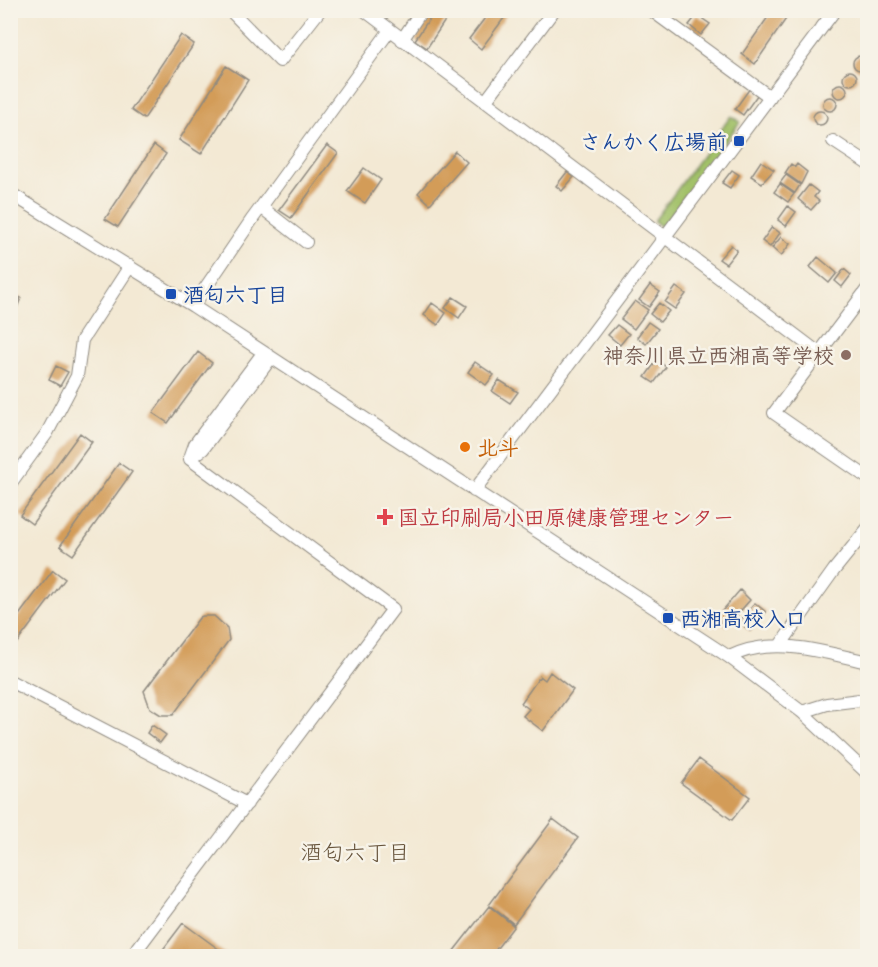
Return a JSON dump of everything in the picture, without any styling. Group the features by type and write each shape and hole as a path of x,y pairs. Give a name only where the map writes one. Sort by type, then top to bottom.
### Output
{"street":[{"path":"230,10 280,61 320,10"},
{"path":"241,21 249,10"},
{"path":"364,10 819,353"},
{"path":"402,40 422,10"},
{"path":"485,102 554,10"},
{"path":"651,10 770,97"},
{"path":"474,491 835,10"},
{"path":"193,306 261,207 390,30"},
{"path":"833,141 867,164"},
{"path":"10,194 193,306 729,657 802,712 867,774"},
{"path":"261,207 306,242"},
{"path":"10,484 47,433 77,376 82,340 130,266"},
{"path":"867,288 774,414 867,478"},
{"path":"132,957 393,609 190,459 195,444 267,356"},
{"path":"781,644 867,528"},
{"path":"729,657 745,649 781,644 867,662"},
{"path":"10,681 247,804"},
{"path":"802,712 827,704 867,699"}],"green space":[{"path":"731,116 740,122 662,227 654,221"}],"building":[{"path":"435,10 452,10 427,48 415,40"},
{"path":"491,10 510,10 481,49 469,39"},
{"path":"773,10 792,10 755,64 742,54"},
{"path":"697,15 710,24 701,35 689,25"},
{"path":"181,35 194,44 144,119 131,110"},
{"path":"860,56 865,58 867,63 865,68 860,70 855,68 853,63 855,58"},
{"path":"226,66 248,80 201,154 179,140"},
{"path":"847,71 853,71 857,78 853,85 847,85 843,81 843,75"},
{"path":"837,84 843,84 847,91 843,98 837,98 833,94 833,88"},
{"path":"750,88 758,94 743,115 735,109"},
{"path":"827,97 833,97 837,104 833,111 827,111 823,107 823,101"},
{"path":"817,111 823,111 827,118 823,125 817,125 813,121 813,115"},
{"path":"154,145 166,154 118,227 105,219"},
{"path":"327,145 338,153 291,218 279,210"},
{"path":"455,151 467,162 430,204 418,193"},
{"path":"761,161 774,170 762,183 751,176"},
{"path":"791,164 795,167 797,164 807,172 801,184 785,173"},
{"path":"364,168 381,180 365,203 347,191"},
{"path":"732,170 739,175 730,188 722,183"},
{"path":"567,172 574,177 562,191 556,186"},
{"path":"786,175 800,185 795,193 780,183"},
{"path":"780,184 794,194 788,202 774,192"},
{"path":"809,185 818,192 814,197 819,201 811,210 798,199"},
{"path":"788,206 796,212 786,226 778,220"},
{"path":"772,227 780,233 770,247 762,241"},
{"path":"781,237 790,244 781,256 772,248"},
{"path":"731,245 737,250 726,264 719,259"},
{"path":"818,257 837,273 829,283 810,267"},
{"path":"844,269 851,275 842,287 835,281"},
{"path":"650,285 660,292 649,307 639,300"},
{"path":"676,287 686,294 675,309 665,302"},
{"path":"10,294 21,298 14,315 10,313"},
{"path":"453,297 467,306 459,318 445,308"},
{"path":"635,301 648,310 634,329 621,319"},
{"path":"432,303 446,313 438,325 424,315"},
{"path":"659,303 669,311 660,322 650,314"},
{"path":"648,322 658,329 646,344 637,337"},
{"path":"617,325 629,334 620,345 608,335"},
{"path":"198,352 212,363 168,423 153,413"},
{"path":"657,360 666,367 654,383 645,377"},
{"path":"475,362 494,375 486,385 468,372"},
{"path":"56,366 68,372 60,386 49,380"},
{"path":"499,380 518,392 510,403 492,391"},
{"path":"80,433 92,442 32,524 20,515"},
{"path":"119,463 132,472 73,555 60,546"},
{"path":"53,570 65,579 10,652 10,627"},
{"path":"740,590 750,600 727,626 716,618"},
{"path":"755,603 766,612 750,631 739,622"},
{"path":"203,616 214,616 227,628 229,640 173,715 161,715 150,708 144,691"},
{"path":"550,672 573,690 543,731 523,716 529,709 521,703 540,676 545,680"},
{"path":"152,725 166,735 160,743 147,733"},
{"path":"699,759 750,797 732,820 681,783"},
{"path":"553,819 578,838 514,924 489,905"},
{"path":"489,906 514,926 491,956 458,956 453,952"},
{"path":"183,923 228,956 158,956"}],"place":[{"name":"さんかく広場前","path":"739,141"},
{"name":"酒匂六丁目","path":"171,294"},
{"name":"神奈川県立西湘高等学校","path":"846,355"},
{"name":"北斗","path":"465,447"},
{"name":"国立印刷局小田原健康管理センター","path":"385,517"},
{"name":"西湘高校入口","path":"668,618"}],"district":[{"name":"酒匂六丁目","path":"355,852"}]}
